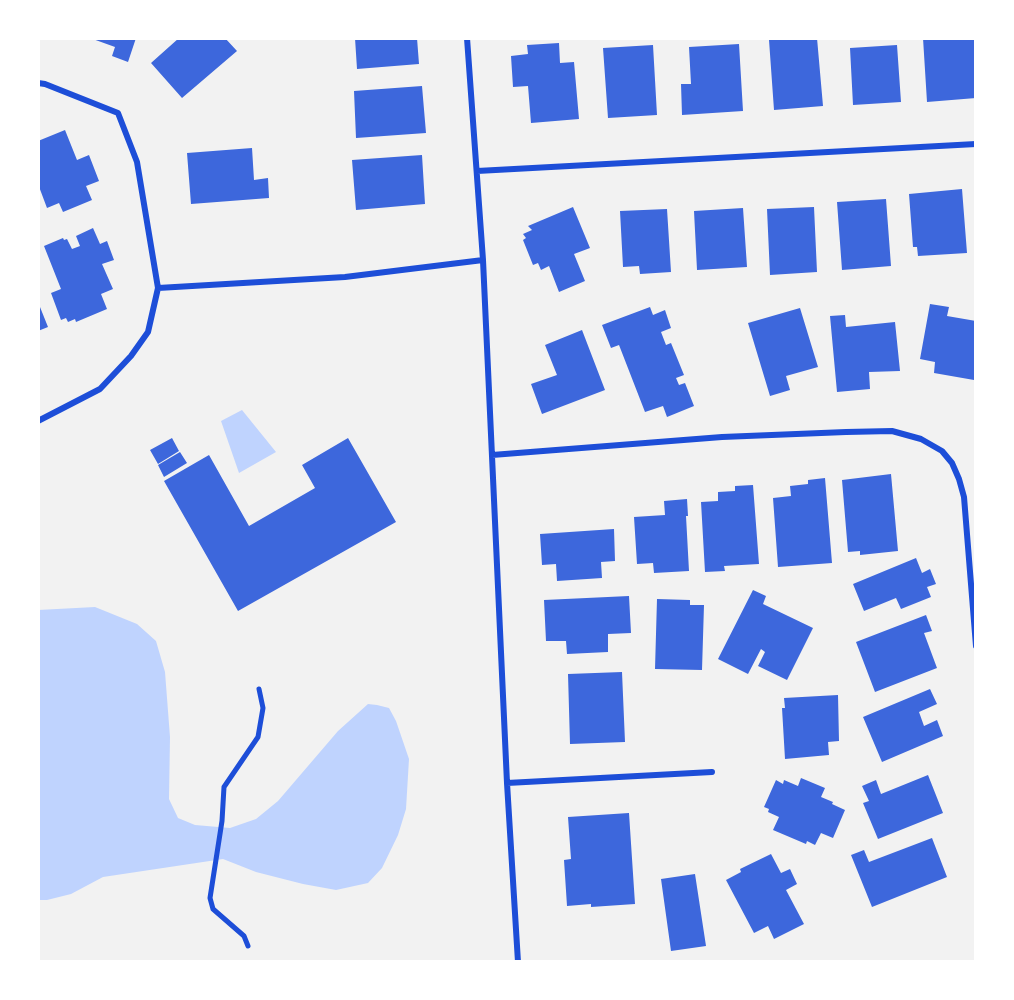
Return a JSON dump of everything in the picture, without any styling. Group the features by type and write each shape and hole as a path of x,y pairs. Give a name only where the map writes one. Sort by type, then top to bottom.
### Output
{"lane":[{"path":"467,38 483,260 518,962"},
{"path":"38,83 118,113 137,162 158,288 148,332 131,356 100,389 38,421"},
{"path":"477,171 976,144"},
{"path":"158,288 345,277 483,260"},
{"path":"492,455 722,437 892,431 921,439 942,451 952,463 964,497 976,646"},
{"path":"507,783 712,772"}],"path":[{"path":"248,946 244,936 213,909 210,898 224,787 258,737 263,708 259,689"}],"water":[{"path":"242,410 276,452 239,473 221,421"},
{"path":"95,607 137,624 156,641 165,672 170,737 169,799 178,818 195,825 230,828 256,819 278,801 338,731 368,704 389,708 409,759 406,809 382,868 368,883 336,890 256,872 223,859 103,877 71,894 38,900 38,610"}],"building":[{"path":"90,38 136,38 128,62 112,56 115,47"},
{"path":"179,38 225,38 237,51 182,98 151,63"},
{"path":"355,38 417,38 419,64 357,69"},
{"path":"817,38 823,106 774,110 769,40"},
{"path":"923,38 976,38 976,98 927,102"},
{"path":"559,43 560,63 574,62 579,119 531,123 528,86 513,87 511,56 528,54 527,45"},
{"path":"739,44 743,111 682,115 681,84 691,84 689,47"},
{"path":"653,45 657,115 608,118 603,48"},
{"path":"897,45 901,102 853,105 850,48"},
{"path":"422,86 426,133 356,138 354,91"},
{"path":"65,130 77,160 89,155 99,181 86,186 92,200 63,212 59,203 47,208 38,184 38,141"},
{"path":"252,148 254,180 268,178 269,198 191,204 187,153"},
{"path":"422,155 425,204 356,210 352,160"},
{"path":"962,189 967,253 918,256 917,247 913,247 909,194"},
{"path":"886,199 891,266 842,270 837,202"},
{"path":"573,207 590,248 574,254 585,281 559,292 549,266 541,270 538,263 533,265 523,234 532,230 528,226"},
{"path":"814,207 817,272 770,275 767,209"},
{"path":"743,208 747,267 697,270 694,211"},
{"path":"667,209 671,272 640,274 639,266 623,267 620,211"},
{"path":"93,228 100,244 107,241 114,260 102,264 113,289 101,294 107,309 76,322 75,319 68,322 66,318 61,320 51,293 61,289 44,246 63,238 67,239 72,249 80,246 76,236"},
{"path":"38,302 48,327 38,331"},
{"path":"930,304 949,307 947,316 976,321 974,380 934,373 935,362 920,359"},
{"path":"650,307 653,315 665,310 671,328 661,332 666,345 671,343 684,375 676,378 679,385 685,383 694,406 667,417 663,406 645,412 619,345 611,348 602,325"},
{"path":"800,308 818,367 786,376 790,390 770,396 748,323"},
{"path":"845,315 846,327 895,322 900,371 869,372 870,389 837,392 830,316"},
{"path":"582,330 605,390 542,414 531,384 557,375 545,345"},
{"path":"172,438 179,451 158,464 150,450"},
{"path":"348,438 396,522 238,611 164,481 209,455 249,526 315,488 302,465"},
{"path":"180,452 187,463 164,477 158,465"},
{"path":"891,474 898,551 860,555 860,551 848,552 842,480"},
{"path":"825,478 832,563 778,567 773,498 791,496 790,486"},
{"path":"753,485 759,564 724,566 725,571 705,572 701,502 718,501 718,492 735,491 735,486"},
{"path":"687,499 689,571 654,573 653,563 637,564 634,517 665,515 664,501"},
{"path":"614,529 615,561 601,562 602,578 557,581 556,564 542,565 540,534"},
{"path":"916,558 922,573 930,569 936,584 927,587 931,597 901,609 896,598 864,611 853,584"},
{"path":"753,590 766,596 763,604 813,628 787,680 758,666 765,652 761,649 748,674 718,659"},
{"path":"629,596 631,633 608,634 608,652 567,654 566,641 546,641 544,600"},
{"path":"657,599 690,600 690,605 704,605 702,670 655,669"},
{"path":"926,615 932,631 924,633 937,668 875,692 856,642"},
{"path":"622,672 625,742 570,744 568,674"},
{"path":"930,689 937,704 919,712 924,726 937,720 943,736 882,762 863,717"},
{"path":"838,695 839,741 828,742 829,755 785,759 784,698"},
{"path":"928,775 943,813 878,839 863,803 869,801 862,786 876,780 881,794"},
{"path":"801,778 825,788 821,797 845,810 833,838 821,833 815,845 773,830 779,817 764,807 776,780 798,786"},
{"path":"629,813 635,904 567,906 564,860 571,859 568,817"},
{"path":"932,838 947,877 872,907 851,855 864,850 869,862"},
{"path":"771,854 781,873 790,869 797,884 786,890 804,924 774,939 768,926 754,933 726,880 741,872 740,869"},
{"path":"695,874 706,946 671,951 661,879"}]}
